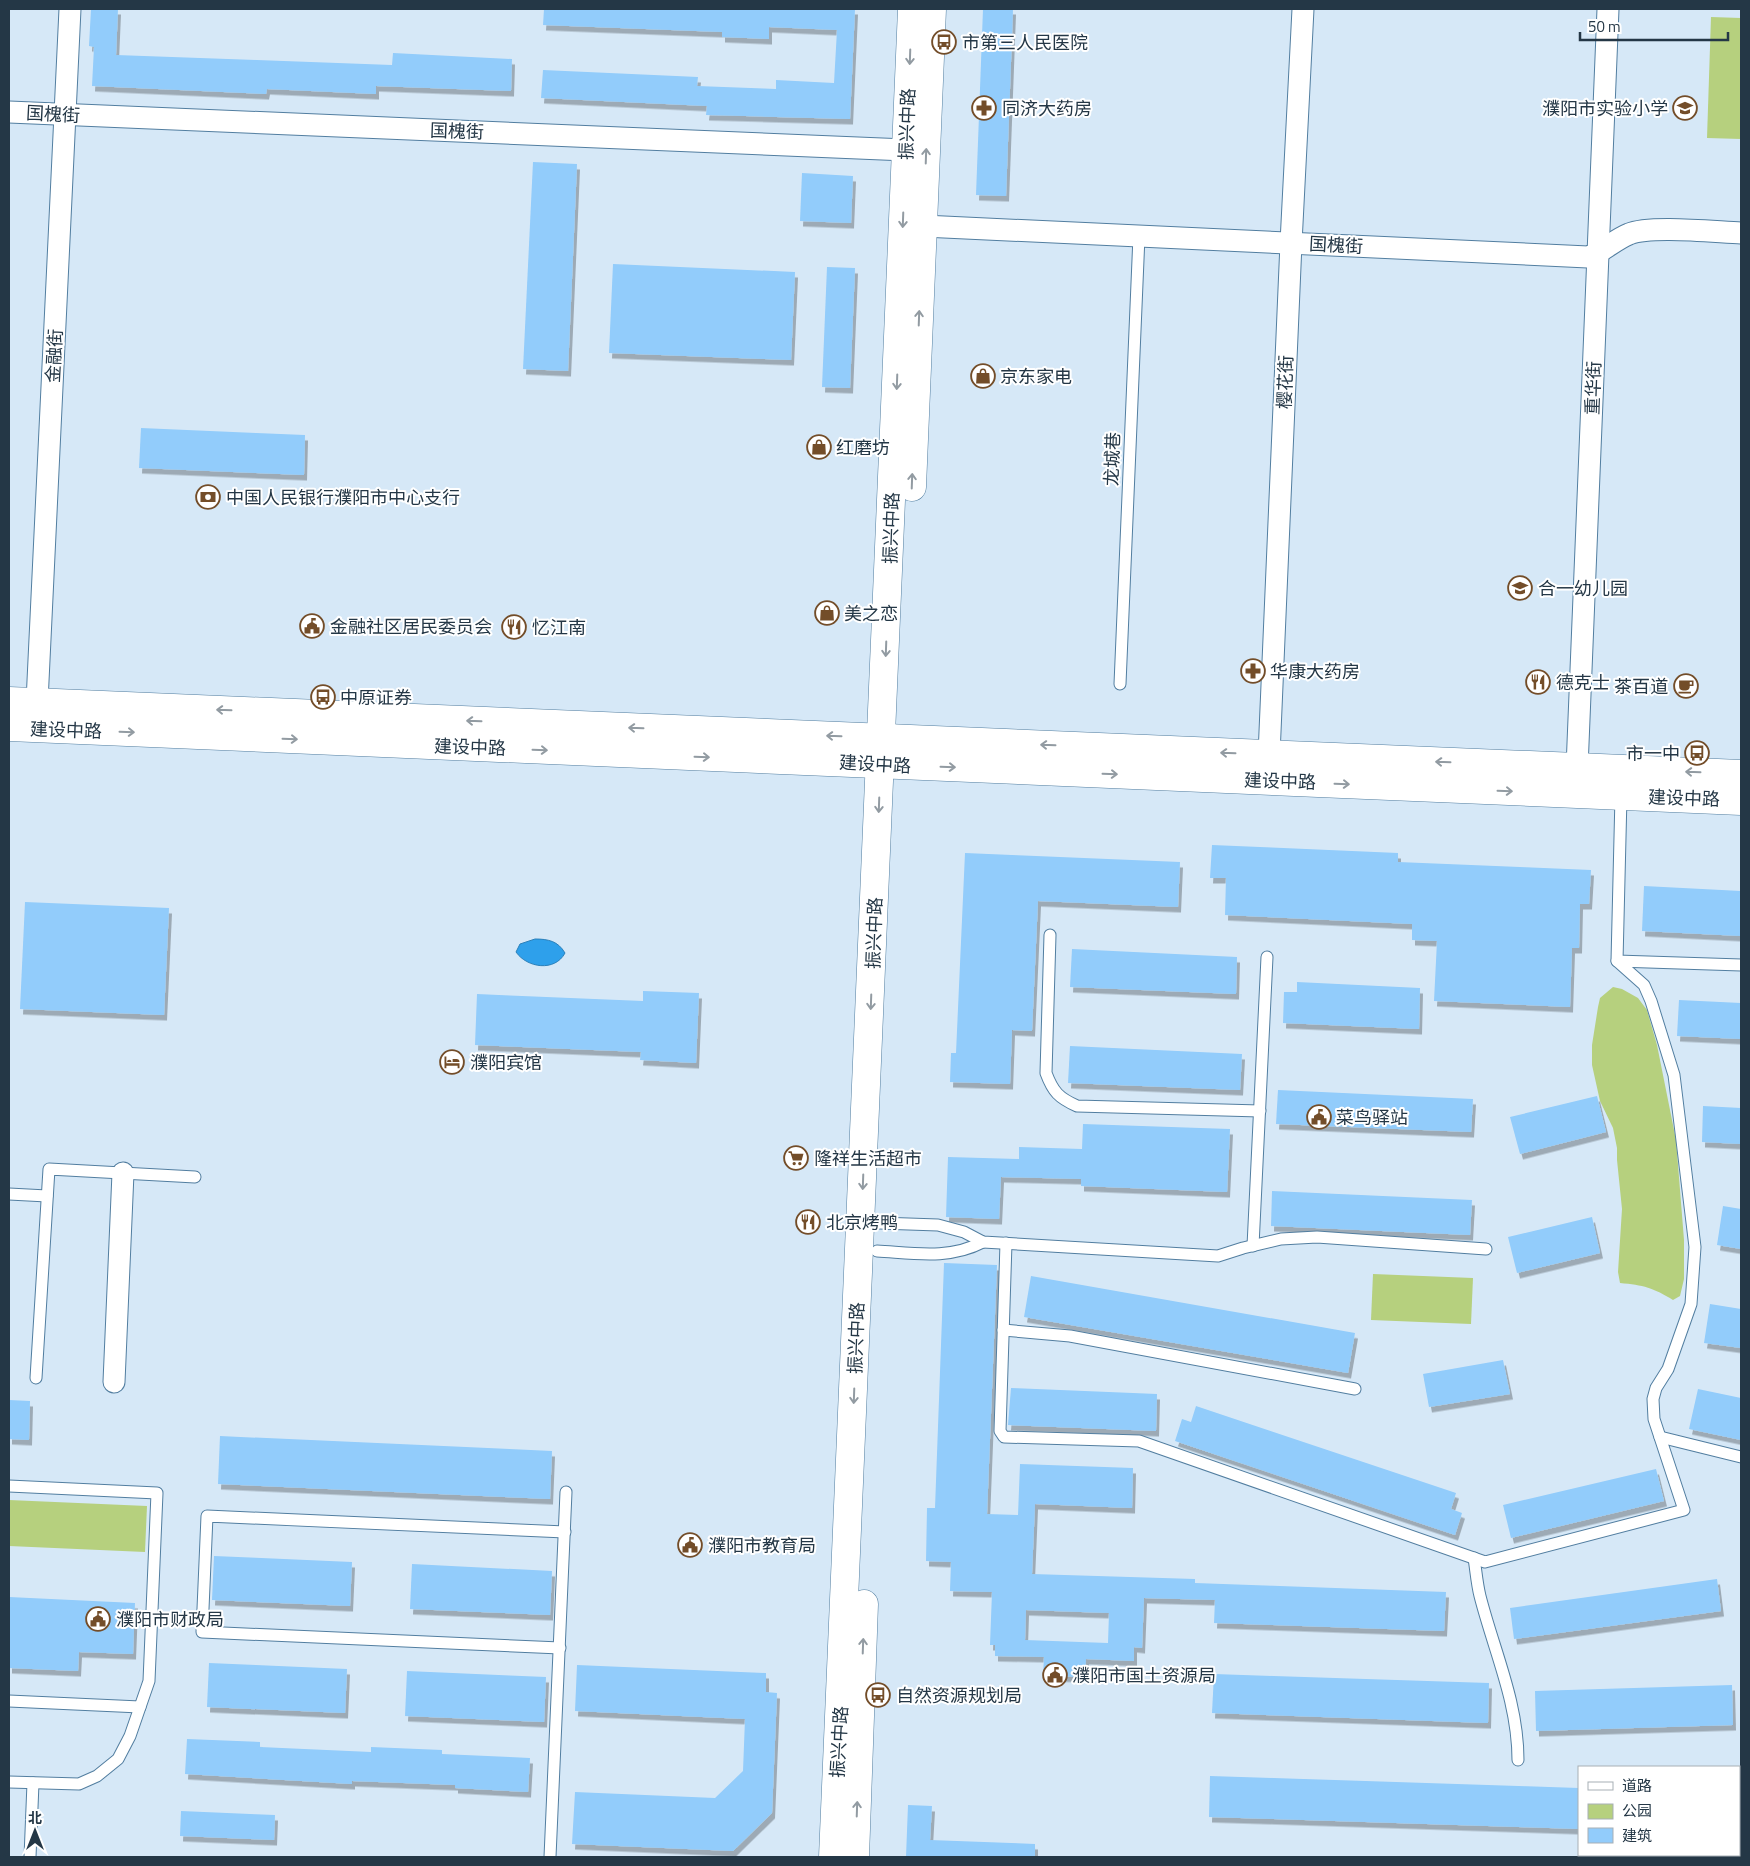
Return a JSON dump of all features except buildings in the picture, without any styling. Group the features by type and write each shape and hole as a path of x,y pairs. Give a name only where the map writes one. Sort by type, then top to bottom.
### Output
{"street":[{"name":"金融街","path":"37,702 70,9"},
{"name":"振兴中路","path":"855,1857 879,1223 906,150 912,9"},
{"name":"振兴中路","path":"833,1857 891,752 923,226 932,9"},
{"name":"樱花街","path":"1269,755 1303,9"},
{"name":"重华街","path":"1578,768 1608,9"},
{"name":"国槐街","path":"9,112 906,150"},
{"name":"国槐街","path":"923,226 1588,258 1598,254 1629,234 1651,230 1741,233"},
{"name":"建设中路","path":"9,701 1621,796 1741,801"},
{"name":"建设中路","path":"9,727 891,752 1269,755 1741,774"},
{"path":"114,1382 124,1173"}],"lane":[{"name":"龙城巷","path":"1120,684 1139,236"},
{"path":"1006,1244 1000,1431 1004,1436 1139,1441 1485,1562 1684,1510 1654,1419 1653,1398 1656,1388 1668,1369 1691,1304 1695,1247 1674,1075 1651,1001 1644,985 1617,961 1621,796"},
{"path":"1050,935 1046,1073 1051,1087 1062,1099 1077,1106 1260,1111"},
{"path":"1253,1246 1267,957"},
{"path":"1617,961 1741,965"},
{"path":"36,1378 49,1169 195,1177"},
{"path":"9,1194 47,1196"},
{"path":"879,1223 938,1225 964,1232 983,1242 1218,1256 1281,1239 1317,1237 1486,1249"},
{"path":"877,1251 953,1253 969,1249 983,1242"},
{"path":"1003,1330 1070,1336 1355,1389"},
{"path":"1660,1437 1741,1457"},
{"path":"9,1486 157,1493 149,1681 130,1736 118,1759 97,1776 79,1784 9,1782"},
{"path":"550,1857 566,1492"},
{"path":"560,1648 202,1632 206,1526 207,1516 565,1532"},
{"path":"1474,1558 1480,1595 1514,1711 1518,1760"},
{"path":"9,1701 140,1707"},
{"path":"30,1857 33,1783"}],"green space":[{"path":"1711,17 1741,18 1741,139 1707,138"},
{"path":"1613,987 1622,989 1638,998 1647,1010 1657,1045 1676,1140 1684,1240 1684,1279 1680,1296 1673,1300 1648,1288 1620,1283 1618,1272 1622,1209 1617,1148 1613,1128 1600,1101 1592,1065 1592,1045 1600,998"},
{"path":"1373,1274 1473,1278 1471,1324 1371,1320"},
{"path":"9,1500 147,1506 145,1552 9,1546"}],"water":[{"path":"535,939 552,941 565,953 555,963 548,965 541,966 527,962 516,952 520,944"}],"place":[{"name":"市第三人民医院","path":"944,42"},
{"name":"同济大药房","path":"984,108"},
{"name":"濮阳市实验小学","path":"1685,108"},
{"name":"京东家电","path":"983,376"},
{"name":"红磨坊","path":"819,447"},
{"name":"中国人民银行濮阳市中心支行","path":"208,497"},
{"name":"合一幼儿园","path":"1520,588"},
{"name":"美之恋","path":"827,613"},
{"name":"金融社区居民委员会","path":"312,626"},
{"name":"忆江南","path":"514,627"},
{"name":"华康大药房","path":"1253,671"},
{"name":"德克士","path":"1538,682"},
{"name":"茶百道","path":"1686,686"},
{"name":"中原证券","path":"323,697"},
{"name":"市一中","path":"1697,753"},
{"name":"濮阳宾馆","path":"452,1062"},
{"name":"菜鸟驿站","path":"1319,1117"},
{"name":"隆祥生活超市","path":"796,1158"},
{"name":"北京烤鸭","path":"808,1222"},
{"name":"濮阳市教育局","path":"690,1545"},
{"name":"濮阳市财政局","path":"98,1619"},
{"name":"濮阳市国土资源局","path":"1055,1675"},
{"name":"自然资源规划局","path":"878,1695"}]}
